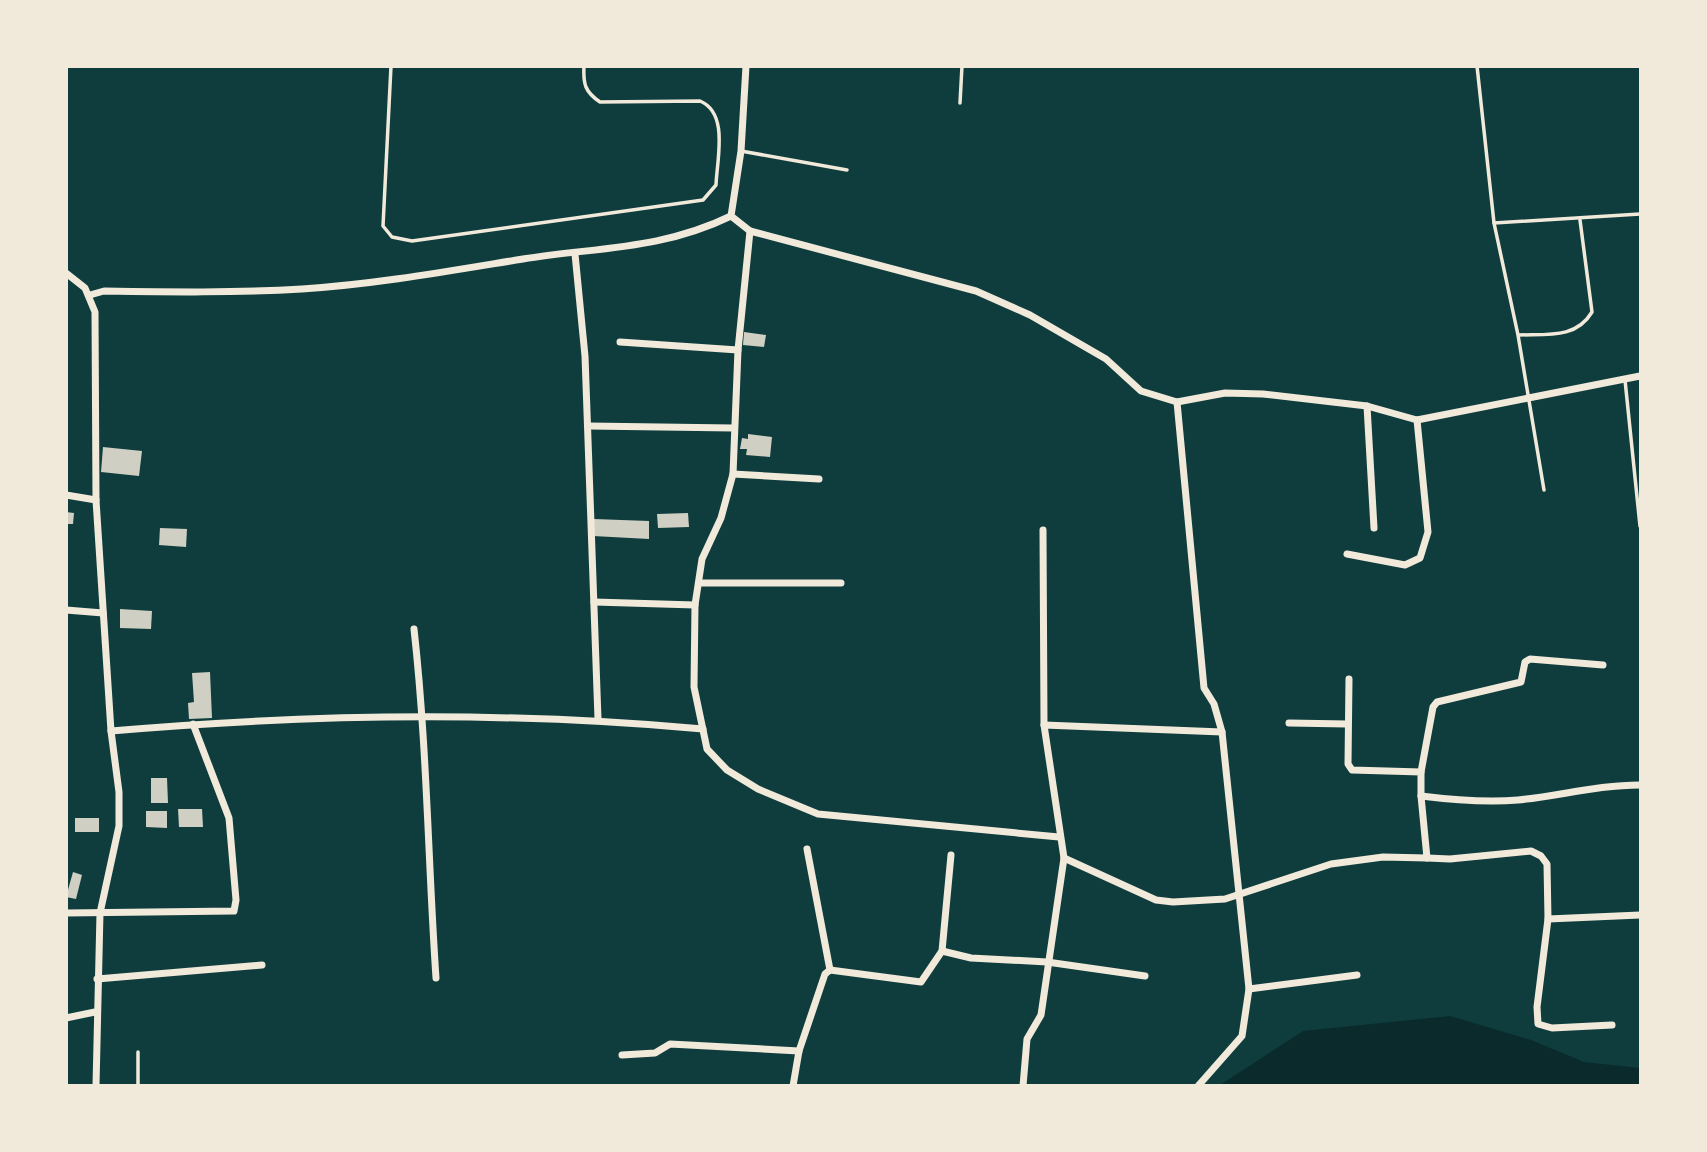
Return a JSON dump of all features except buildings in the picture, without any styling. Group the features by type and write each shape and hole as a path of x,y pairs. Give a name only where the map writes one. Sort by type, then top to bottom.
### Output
{"street":[{"path":"731,216 741,152 746,66"},
{"path":"731,216 750,231 976,291 1030,315 1106,359 1141,391 1177,402 1226,393 1250,393 1367,406 1417,420 1640,376"},
{"path":"90,295 104,290 301,289 422,277 524,259 651,244 709,226 731,216"},
{"path":"750,231 738,350 733,474 721,518 702,559 695,605 694,687 707,750 727,769 758,789 818,814 1059,837"},
{"path":"575,254 588,426 598,719"},
{"path":"66,274 90,295 95,312 96,499 111,731 119,792 119,825 100,913 95,1012 96,1086"},
{"path":"620,342 738,350"},
{"path":"1177,402 1204,688 1214,704 1222,732 1249,989 1242,1036 1198,1086"},
{"path":"1367,406 1374,528"},
{"path":"1347,554 1405,565 1420,558 1428,532 1417,420"},
{"path":"588,426 733,428"},
{"path":"733,474 819,479"},
{"path":"66,495 96,499"},
{"path":"1023,1086 1027,1039 1041,1015 1064,858 1044,725 1043,530"},
{"path":"699,583 841,583"},
{"path":"594,602 695,605"},
{"path":"66,610 103,613"},
{"path":"414,629 424,716 427,856 436,978"},
{"path":"1427,858 1421,796 1422,772 1433,707 1437,702 1521,682 1524,662 1530,659 1603,665"},
{"path":"1349,679 1345,755 1352,770 1422,772"},
{"path":"111,731 193,724 424,716 598,719 703,729"},
{"path":"1289,723 1347,724"},
{"path":"66,913 233,911 236,900 229,818 193,724"},
{"path":"1044,725 1222,732"},
{"path":"1421,796 1465,802 1519,800 1568,790 1640,785"},
{"path":"807,849 830,970"},
{"path":"1064,858 1156,900 1173,902 1238,896 1331,864 1383,857 1450,859 1531,851 1541,856 1547,864 1548,919 1537,1007 1538,1024 1552,1028 1612,1025"},
{"path":"793,1086 799,1051 825,974 830,970 921,982 942,951 951,855"},
{"path":"1548,919 1640,915"},
{"path":"942,951 971,958 1047,962 1145,976"},
{"path":"97,979 262,965"},
{"path":"1249,989 1357,975"},
{"path":"66,1018 95,1012"},
{"path":"622,1055 652,1054 670,1044 799,1051"}],"lane":[{"path":"391,66 383,226 392,237 412,241 703,200 711,194 716,185 718,119 710,105 700,101 600,102 590,95 583,83 584,66"},
{"path":"960,103 962,66"},
{"path":"1477,66 1494,223 1518,335 1544,490"},
{"path":"741,152 847,170"},
{"path":"1494,223 1580,220 1640,214"},
{"path":"1518,335 1573,332 1584,326 1592,312 1580,220"},
{"path":"1625,380 1640,526"},
{"path":"138,1052 138,1086"}],"water":[{"path":"1450,1016 1531,1040 1584,1062 1640,1068 1640,1085 1220,1085 1303,1031"}]}
